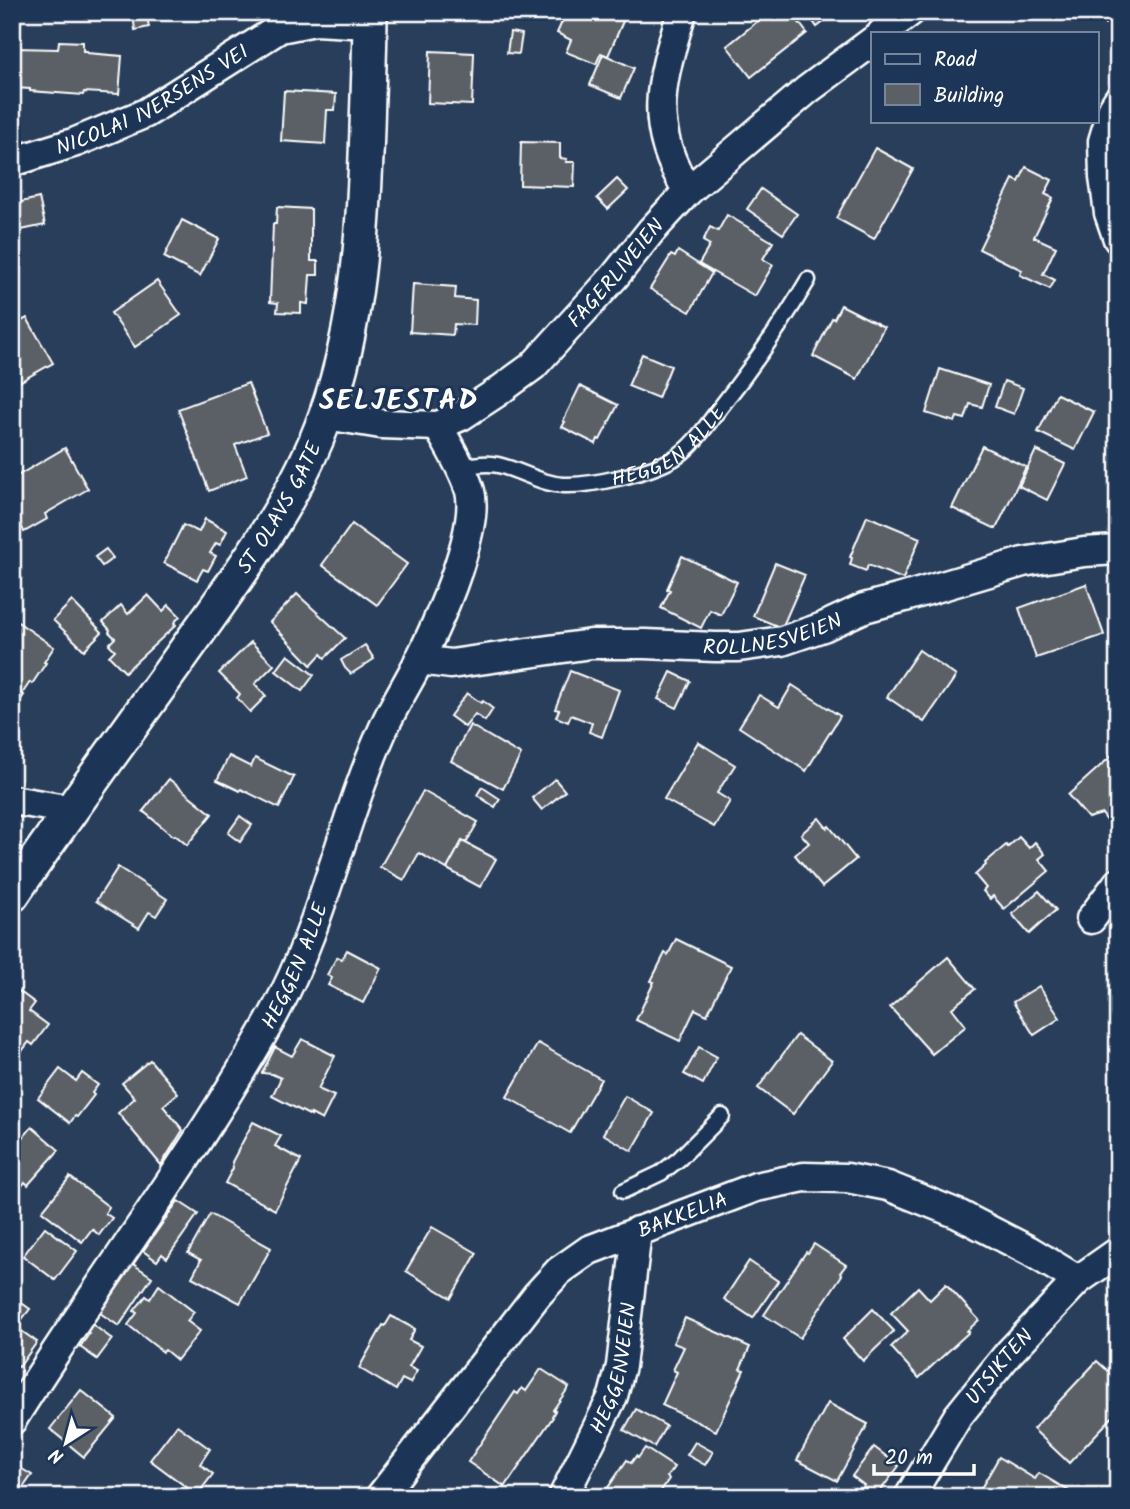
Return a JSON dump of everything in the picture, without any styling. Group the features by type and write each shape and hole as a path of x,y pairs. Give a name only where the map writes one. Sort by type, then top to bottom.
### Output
{"street":[{"path":"682,12 663,78 661,122 667,151 675,171 688,191"},
{"path":"883,32 910,12"},
{"name":"NICOLAI IVERSENS VEI","path":"12,162 76,142 146,113 270,20 370,18"},
{"name":"ST OLAVS GATE","path":"12,895 248,563 293,489 326,415 353,311 360,256 365,205 370,18"},
{"name":"FAGERLIVEIEN","path":"326,415 381,424 438,426 461,416 533,366 688,191 807,90 871,42"},
{"path":"1118,100 1103,141 1109,213 1118,239"},
{"name":"HEGGEN ALLE","path":"12,1420 163,1194 275,1012 305,945 352,808 385,725 419,660 459,570 471,523 471,494 461,467 438,426"},
{"name":"ROLLNESVEIEN","path":"419,660 451,664 591,644 727,647 782,641 823,627 864,608 1023,562 1084,552 1118,550"},
{"path":"12,800 71,810"},
{"path":"1091,919 1118,883"},
{"name":"BAKKELIA","path":"380,1497 537,1295 559,1272 589,1250 756,1186 804,1177 847,1178 888,1186 958,1214 1030,1251 1078,1280"},
{"name":"HEGGENVEIEN","path":"563,1497 616,1386 621,1366 636,1231"},
{"path":"1078,1280 1118,1252"},
{"name":"UTSIKTEN","path":"909,1497 958,1416 1008,1354 1078,1280"}],"lane":[{"name":"HEGGEN ALLE","path":"461,467 496,464 546,482 577,485 612,480 673,458 698,436 746,375 808,280"},
{"path":"623,1191 661,1173 722,1116"}],"building":[{"path":"146,12 149,27 135,30 133,14"},
{"path":"561,12 627,12 608,56 601,53 596,64 566,52 571,40 557,33 565,15"},
{"path":"769,12 791,12 807,33 751,77 727,46"},
{"path":"806,12 837,12 817,27"},
{"path":"1098,12 1118,12 1118,17 1105,24"},
{"path":"510,32 522,34 519,54 507,53"},
{"path":"59,41 83,42 83,51 87,53 122,56 119,94 84,92 83,95 15,88 17,48 58,49"},
{"path":"430,51 474,53 472,105 428,103"},
{"path":"603,54 634,68 621,98 590,85"},
{"path":"284,91 336,94 335,110 327,110 325,144 281,141"},
{"path":"521,142 560,143 560,158 567,159 566,162 575,162 574,187 520,185"},
{"path":"875,148 913,169 874,239 836,218"},
{"path":"1026,167 1052,180 1045,194 1053,198 1034,237 1056,247 1043,274 1055,280 1050,289 1020,275 1022,270 979,249 1013,179 1019,182"},
{"path":"617,179 628,190 608,209 597,198"},
{"path":"761,189 797,214 783,234 747,209"},
{"path":"39,198 45,225 12,232 12,204"},
{"path":"277,207 311,209 311,261 318,261 318,275 310,275 308,304 301,303 301,313 277,312 278,303 270,302 273,224 276,224"},
{"path":"727,215 773,242 763,259 773,265 755,296 699,264 710,245 703,241 710,227 718,231"},
{"path":"182,220 219,239 200,276 164,257"},
{"path":"678,251 712,273 690,312 650,289 671,255 675,257"},
{"path":"157,281 181,315 135,347 111,313"},
{"path":"413,284 456,287 455,298 476,300 475,325 454,324 453,335 410,332"},
{"path":"841,305 884,327 857,379 813,356"},
{"path":"27,318 53,363 12,386 12,326"},
{"path":"642,354 671,366 658,398 628,386"},
{"path":"940,369 989,385 982,407 970,404 965,419 957,417 955,422 926,413"},
{"path":"1004,381 1023,388 1014,414 995,407"},
{"path":"248,383 267,433 235,445 247,476 209,491 178,409"},
{"path":"580,386 618,405 596,444 562,427"},
{"path":"1057,394 1094,412 1075,450 1038,432"},
{"path":"982,446 1026,467 996,529 952,508"},
{"path":"65,448 88,489 45,514 47,519 24,532 22,527 12,533 12,479"},
{"path":"1036,450 1065,464 1047,500 1019,486"},
{"path":"867,516 920,538 903,579 868,565 866,571 850,565 850,557"},
{"path":"205,519 227,531 220,545 216,543 210,553 216,556 208,571 203,569 197,580 164,563 183,525 199,532"},
{"path":"352,524 407,564 377,605 322,565"},
{"path":"106,549 113,558 102,566 95,557"},
{"path":"682,556 737,582 721,615 710,610 701,628 661,608"},
{"path":"775,563 805,575 782,628 753,616"},
{"path":"1086,584 1104,635 1036,658 1019,608"},
{"path":"297,594 345,638 325,658 321,654 311,665 270,622"},
{"path":"148,595 163,611 169,605 180,616 174,623 176,625 125,672 109,656 115,650 109,644 115,638 103,622 121,605 128,614"},
{"path":"72,601 102,632 84,650 53,620"},
{"path":"12,618 54,647 12,712"},
{"path":"251,642 274,665 255,684 266,696 250,712 237,698 240,694 219,673"},
{"path":"365,645 374,659 351,674 341,660"},
{"path":"919,650 956,676 924,722 887,697"},
{"path":"288,655 314,675 302,691 276,671"},
{"path":"570,671 619,690 602,737 589,732 592,723 571,715 568,722 556,717 559,710 555,709"},
{"path":"671,672 690,681 677,708 658,699"},
{"path":"792,685 840,716 806,771 739,727 759,695 779,707"},
{"path":"467,693 493,709 485,721 475,714 465,727 450,716"},
{"path":"470,725 521,755 503,789 451,761"},
{"path":"698,742 735,765 717,793 730,801 714,827 664,799"},
{"path":"1118,750 1118,813 1108,822 1102,814 1088,818 1068,795"},
{"path":"229,756 251,767 255,758 294,777 279,808 217,780"},
{"path":"169,779 212,814 187,845 143,811"},
{"path":"555,779 565,791 542,810 532,798"},
{"path":"482,787 500,799 495,807 477,795"},
{"path":"423,791 478,822 466,843 462,841 447,869 419,853 404,880 380,867"},
{"path":"240,816 252,825 240,842 228,833"},
{"path":"819,818 856,859 822,887 795,855 809,843 801,834"},
{"path":"1019,837 1029,848 1035,842 1045,854 1039,859 1049,871 1004,909 993,896 990,899 983,891 986,888 975,875 985,863"},
{"path":"462,841 496,859 480,887 447,869"},
{"path":"118,867 167,899 156,916 149,912 139,928 96,901"},
{"path":"1039,891 1056,910 1029,934 1012,914"},
{"path":"676,939 731,966 707,1015 695,1009 680,1041 636,1020 654,982 651,981 665,953 668,955"},
{"path":"347,950 381,968 363,1003 328,985 332,978 327,975 337,957 342,959"},
{"path":"948,957 975,989 952,1008 966,1026 932,1054 890,1007"},
{"path":"1039,986 1060,1018 1034,1035 1013,1002"},
{"path":"16,989 35,1003 29,1011 48,1025 33,1045 29,1042 12,1064 12,994"},
{"path":"797,1035 832,1061 793,1114 758,1088"},
{"path":"302,1039 335,1056 318,1089 334,1096 322,1120 272,1096 281,1078 262,1073 275,1047 292,1056"},
{"path":"538,1043 601,1079 570,1133 507,1097"},
{"path":"699,1047 717,1057 703,1084 684,1074"},
{"path":"150,1060 178,1093 163,1106 183,1130 161,1165 118,1113 135,1098 122,1083"},
{"path":"60,1069 76,1081 82,1073 98,1085 92,1093 94,1095 70,1123 38,1098"},
{"path":"625,1096 654,1113 632,1151 603,1134"},
{"path":"253,1122 281,1136 275,1146 301,1160 275,1210 225,1183 233,1168 232,1162"},
{"path":"32,1127 59,1150 28,1185 25,1182 21,1187 12,1178 12,1170 17,1164 12,1159 12,1136 19,1142"},
{"path":"70,1177 109,1207 105,1213 112,1218 99,1235 92,1229 82,1242 42,1211"},
{"path":"178,1201 198,1214 167,1258 162,1254 157,1261 143,1251"},
{"path":"210,1214 271,1248 240,1303 192,1277 201,1260 188,1253"},
{"path":"45,1227 77,1251 55,1280 23,1256"},
{"path":"432,1227 477,1253 451,1298 406,1271"},
{"path":"814,1244 846,1265 800,1338 764,1315"},
{"path":"749,1261 778,1281 753,1318 724,1299"},
{"path":"133,1264 152,1277 119,1326 100,1313"},
{"path":"946,1284 979,1320 919,1378 891,1347 908,1331 891,1313 918,1287 930,1300"},
{"path":"159,1285 194,1312 187,1321 200,1331 177,1360 128,1325 137,1313 134,1311 146,1296 150,1299"},
{"path":"12,1296 30,1309 16,1327 37,1342 19,1367 12,1362"},
{"path":"873,1309 894,1331 863,1361 843,1339"},
{"path":"391,1316 415,1329 409,1340 421,1346 409,1367 417,1371 410,1383 402,1379 396,1390 359,1368"},
{"path":"685,1318 750,1347 740,1369 744,1370 716,1431 662,1405 677,1372 673,1370 684,1347 673,1343"},
{"path":"92,1324 112,1339 97,1359 80,1347"},
{"path":"1097,1361 1118,1380 1118,1411 1069,1463 1033,1429"},
{"path":"541,1369 569,1387 553,1410 553,1417 505,1487 468,1462 515,1392 518,1394 522,1388 526,1391"},
{"path":"81,1390 116,1418 84,1457 50,1429"},
{"path":"828,1403 868,1424 837,1481 797,1460"},
{"path":"636,1409 666,1426 654,1447 624,1430"},
{"path":"177,1425 210,1449 200,1464 213,1474 197,1495 150,1460"},
{"path":"695,1442 713,1452 705,1465 687,1455"},
{"path":"874,1447 899,1466 877,1495 873,1492 868,1497 861,1492 864,1485 852,1476"},
{"path":"645,1448 674,1467 657,1497 609,1497 612,1492 607,1489 627,1460 631,1463"},
{"path":"999,1457 1035,1479 1039,1473 1079,1497 976,1497"},
{"path":"12,1463 32,1475 22,1489 14,1484 12,1487"}],"district":[{"name":"SELJESTAD","path":"399,399"}]}
